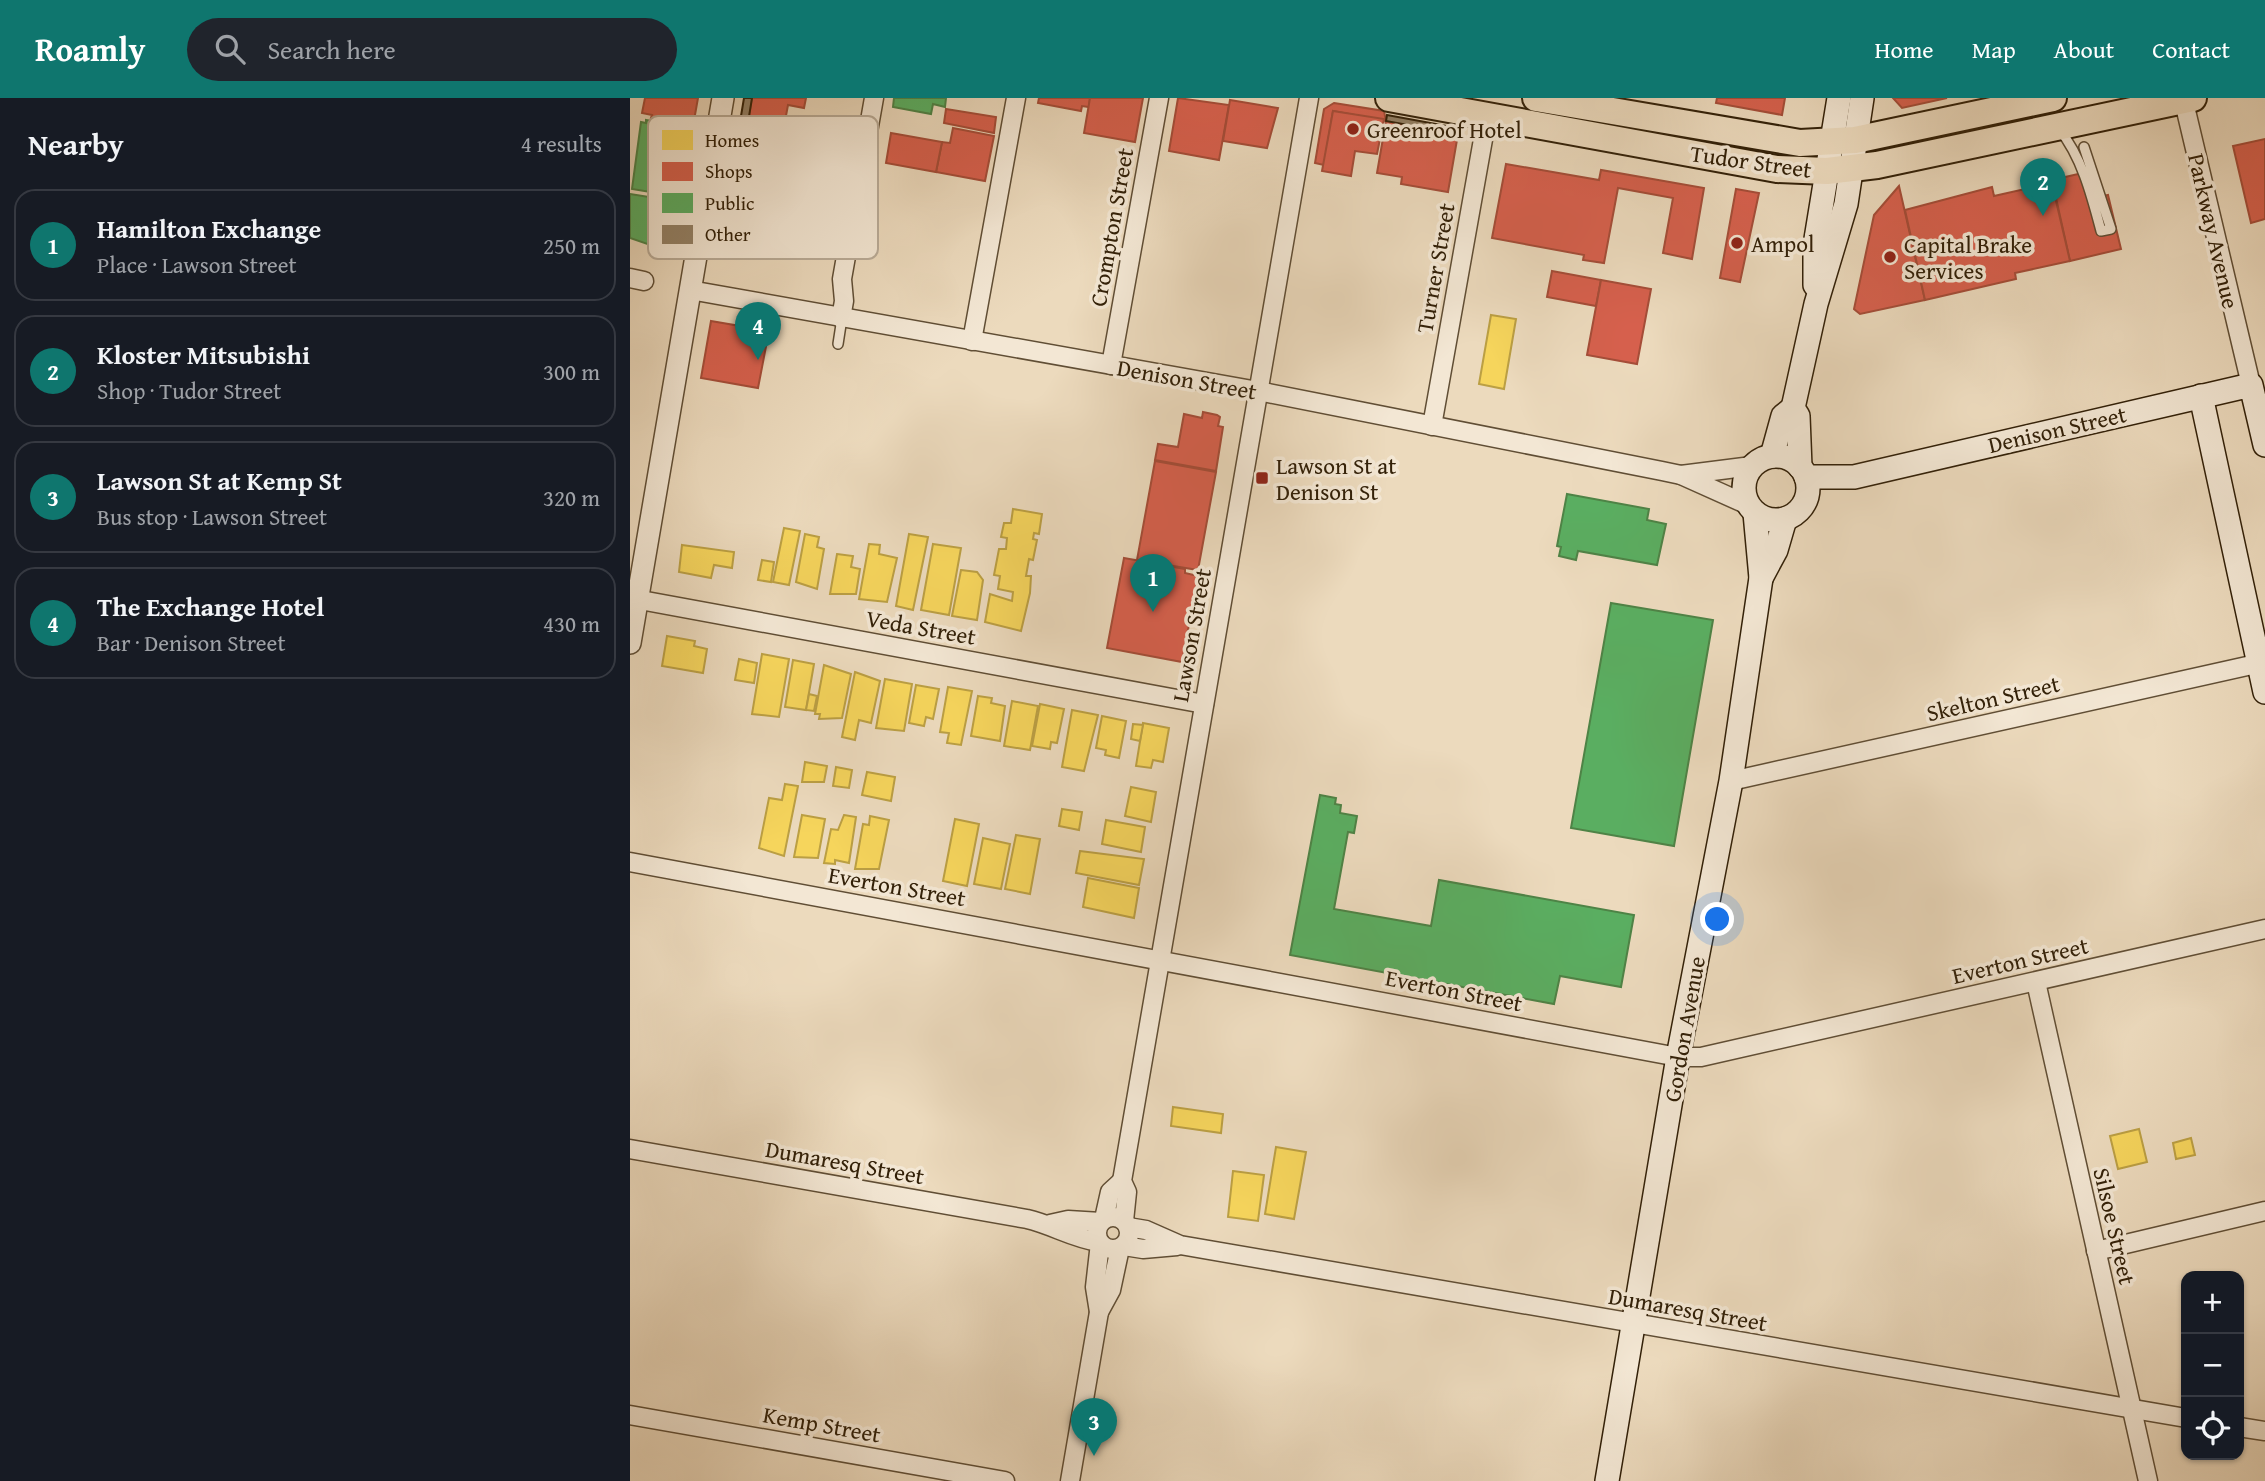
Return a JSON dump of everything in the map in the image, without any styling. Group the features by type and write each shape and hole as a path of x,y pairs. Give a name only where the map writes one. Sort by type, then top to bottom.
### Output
{"main road":[{"name":"Tudor Street","path":"1389,98 1777,169 1839,171 2187,99"},
{"name":"Tudor Street","path":"1536,98 1574,101 1791,143 1843,142 2053,98"},
{"path":"1793,408 1798,416 1805,502 1797,513 1785,519 1769,520 1751,509 1743,488 1762,461 1783,416 1793,408 1816,303 1815,245 1839,171 1843,142 1839,98"},
{"path":"1843,142 1862,98"},
{"name":"Denison Street","path":"1805,502 1850,478 2258,383"},
{"name":"Parkway Avenue","path":"2258,383 2265,445"},
{"path":"2201,396 2262,663 2265,692"},
{"path":"1762,461 1787,459 1803,472"},
{"name":"Denison Street","path":"1803,472 1850,478"},
{"name":"Gordon Avenue","path":"1607,1481 1678,1057 1731,781 1761,578 1751,509"},
{"name":"Gordon Avenue","path":"1761,578 1776,550 1785,519"}],"street":[{"path":"720,116 723,98"},
{"path":"871,116 874,98"},
{"path":"972,341 1016,98"},
{"name":"Crompton Street","path":"1111,365 1159,98"},
{"name":"Lawson Street","path":"1126,1224 1127,1192 1122,1181 1309,98"},
{"name":"Parkway Avenue","path":"2187,99 2258,383"},
{"name":"Turner Street","path":"1432,426 1487,117"},
{"path":"630,643 634,599 695,259"},
{"path":"842,318 842,279 846,259"},
{"name":"Denison Street","path":"690,290 1258,391 1681,475 1751,509"},
{"name":"Denison Street","path":"1681,475 1762,461"},
{"name":"Veda Street","path":"634,599 1204,704"},
{"name":"Skelton Street","path":"1731,781 2262,663"},
{"name":"Everton Street","path":"630,862 1678,1057 1713,1054 2265,929"},
{"name":"Silsoe Street","path":"2036,982 2148,1481"},
{"name":"Dumaresq Street","path":"630,1150 1050,1224 1068,1220 1103,1220"},
{"name":"Lawson Street","path":"1103,1220 1110,1192 1122,1181"},
{"path":"2096,1251 2265,1210"},
{"path":"1070,1481 1098,1312 1095,1287 1099,1242 1097,1231 1103,1220 1116,1217 1126,1224 1129,1239 1122,1247 1111,1290 1098,1312"},
{"name":"Dumaresq Street","path":"1050,1224 1067,1236 1099,1242"},
{"name":"Dumaresq Street","path":"1126,1224 1181,1245 2181,1417"},
{"path":"1099,1242 1108,1249 1122,1247"},
{"name":"Dumaresq Street","path":"1122,1247 1143,1249 1181,1245"},
{"name":"Kemp Street","path":"630,1415 1005,1481"},
{"path":"2244,1428 2265,1431"}],"lane":[{"path":"2057,127 2070,143 2092,199 2101,231 2111,229 2084,147"},
{"path":"838,344 842,318"}],"building: Homes":[{"path":"1491,315 1516,319 1504,389 1479,384"},
{"path":"1013,509 1042,514 1039,534 1034,533 1033,539 1037,540 1033,560 1029,559 1026,576 1031,576 1030,593 1021,631 985,622 990,594 1012,601 1013,592 998,589 1000,576 994,575 999,549 1006,549 1007,538 1001,537 1004,523 1011,523"},
{"path":"784,528 800,531 789,585 773,582"},
{"path":"805,534 819,537 817,547 824,549 817,589 796,582"},
{"path":"909,534 928,537 913,610 896,606"},
{"path":"869,544 880,545 879,554 897,558 887,602 859,599"},
{"path":"933,544 961,548 949,615 921,610"},
{"path":"682,545 734,552 732,568 714,565 711,578 679,572"},
{"path":"837,554 853,556 851,567 860,569 856,594 830,594"},
{"path":"762,560 774,562 771,582 758,580"},
{"path":"961,570 977,572 983,580 977,620 952,616"},
{"path":"667,636 695,641 694,646 707,649 703,673 662,666"},
{"path":"762,654 789,659 779,717 752,714"},
{"path":"739,659 757,663 754,683 735,680"},
{"path":"793,660 814,664 806,710 785,707"},
{"path":"824,665 851,674 842,718 819,719 820,714 815,714"},
{"path":"855,672 880,681 871,723 859,720 855,740 842,737"},
{"path":"885,679 912,684 904,731 876,728"},
{"path":"916,685 939,689 933,719 926,717 924,726 909,723"},
{"path":"948,687 972,691 961,745 947,743 949,733 940,732"},
{"path":"809,694 817,696 814,711 806,710"},
{"path":"978,696 992,698 991,703 1005,706 1000,741 971,736"},
{"path":"1012,701 1038,706 1030,750 1004,746"},
{"path":"1040,704 1064,709 1057,743 1051,742 1050,749 1032,746"},
{"path":"1072,710 1098,715 1084,771 1062,767"},
{"path":"1102,716 1126,721 1119,758 1105,755 1106,750 1096,748"},
{"path":"1143,723 1169,728 1163,762 1153,760 1151,768 1136,766"},
{"path":"1133,724 1143,725 1140,741 1131,739"},
{"path":"805,762 827,766 824,782 802,782"},
{"path":"836,767 852,770 849,788 833,786"},
{"path":"867,772 895,777 891,801 862,795"},
{"path":"785,784 798,786 784,856 759,848 769,798 782,800"},
{"path":"1131,787 1156,792 1151,822 1125,816"},
{"path":"1062,809 1082,812 1079,830 1059,826"},
{"path":"802,815 825,819 818,858 794,857"},
{"path":"844,815 856,817 849,863 835,860 835,864 824,863 831,829 838,830"},
{"path":"870,816 889,820 879,869 855,869 863,824 869,825"},
{"path":"955,819 979,824 967,886 943,881"},
{"path":"1106,820 1145,827 1141,852 1102,844"},
{"path":"1016,835 1040,839 1030,894 1005,889"},
{"path":"983,838 1010,844 1001,889 974,884"},
{"path":"1080,851 1144,859 1139,885 1076,873"},
{"path":"1088,878 1139,888 1134,918 1083,907"},
{"path":"1173,1107 1223,1114 1221,1133 1171,1126"},
{"path":"2139,1129 2147,1162 2118,1169 2110,1136"},
{"path":"2191,1138 2195,1155 2176,1159 2173,1143"},
{"path":"1276,1147 1306,1152 1294,1219 1265,1214"},
{"path":"1233,1171 1264,1175 1258,1221 1228,1217"}],"building: Shops":[{"path":"645,98 698,98 695,116 652,116 642,113"},
{"path":"752,98 806,98 804,108 788,105 786,116 749,116"},
{"path":"1039,98 1090,98 1089,107 1082,106 1081,111 1038,103"},
{"path":"1090,98 1143,98 1135,142 1084,133"},
{"path":"1178,98 1229,105 1219,160 1169,151"},
{"path":"1717,98 1785,98 1782,115 1716,103"},
{"path":"1893,98 1947,98 1902,108"},
{"path":"1230,100 1278,108 1267,148 1223,141"},
{"path":"1334,103 1384,111 1386,121 1333,111 1324,165 1315,163 1324,109"},
{"path":"946,109 996,117 994,133 944,123"},
{"path":"1333,111 1384,119 1377,154 1355,151 1351,176 1322,171"},
{"path":"1386,121 1458,134 1448,192 1401,184 1402,177 1377,173"},
{"path":"953,128 994,136 985,181 936,172 942,142 950,143"},
{"path":"891,133 942,142 936,172 886,163"},
{"path":"2265,139 2265,219 2251,223 2233,146"},
{"path":"1506,164 1599,180 1601,170 1704,188 1692,259 1663,253 1673,198 1618,188 1604,263 1583,260 1584,255 1492,238"},
{"path":"2087,172 2093,198 2108,195 2121,249 2070,261 2052,180"},
{"name":"Capital Brake Services","path":"1899,186 1925,300 1860,314 1854,309 1874,215"},
{"path":"1992,187 1994,196 2034,187 2035,192 2053,188 2070,261 2015,273 2016,279 1925,300 1905,210"},
{"name":"Ampol","path":"1736,189 1759,193 1740,282 1720,278"},
{"path":"1552,271 1601,280 1596,306 1547,297"},
{"path":"1601,280 1651,289 1637,364 1587,355"},
{"path":"711,321 769,331 758,388 701,378"},
{"path":"1203,412 1220,417 1218,426 1223,427 1216,471 1155,460 1158,444 1178,447 1184,414 1202,418"},
{"path":"1155,461 1216,472 1198,570 1137,560"},
{"path":"1124,558 1185,569 1185,573 1198,576 1182,662 1107,648"}],"building: Public":[{"path":"894,98 946,98 945,107 933,104 931,114 893,107"},
{"path":"648,120 648,192 632,189 641,122 646,123"},
{"path":"630,194 648,197 648,244 630,238"},
{"path":"1567,494 1649,509 1647,520 1666,524 1657,565 1578,551 1576,560 1559,556 1561,547 1557,546"},
{"path":"1611,603 1713,620 1674,846 1571,828"},
{"path":"1320,795 1336,798 1335,804 1341,805 1340,813 1357,816 1354,833 1348,832 1334,909 1431,926 1439,880 1634,915 1621,987 1560,976 1554,1004 1290,955"}],"building: Other":[{"path":"744,98 752,98 749,116 741,116"},
{"path":"1387,115 1458,128 1457,134 1386,121"}],"place":[{"name":"Greenroof Hotel","path":"1353,129"},
{"name":"Kloster Mitsubishi","path":"2043,216"},
{"name":"Ampol","path":"1737,243"},
{"name":"Capital Brake Services","path":"1890,257"},
{"name":"The Exchange Hotel","path":"758,360"},
{"name":"Lawson St at Denison St","path":"1262,478"},
{"name":"Hamilton Exchange","path":"1153,612"},
{"name":"Lawson St at Kemp St","path":"1094,1456"}]}
